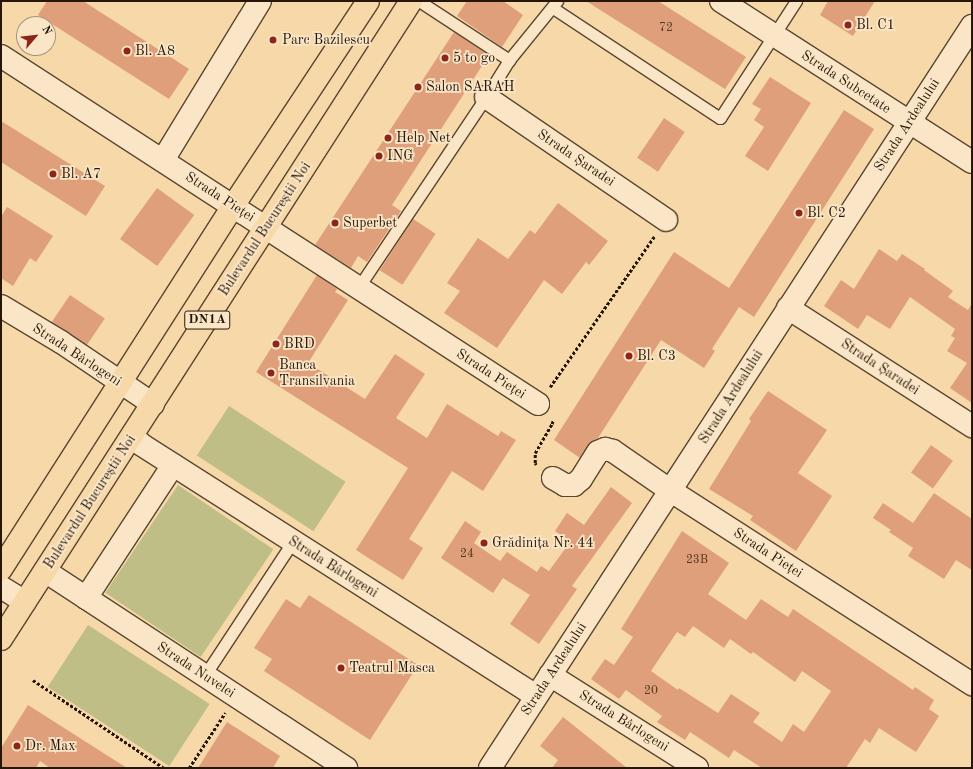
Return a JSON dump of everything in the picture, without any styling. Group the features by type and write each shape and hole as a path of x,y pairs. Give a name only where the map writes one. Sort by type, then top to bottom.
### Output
{"main road":[{"name":"DN1A","path":"1,568 233,206 368,1"},
{"name":"Bulevardul Bucureștii Noi","path":"1,639 411,1"}],"street":[{"path":"163,160 260,1"},
{"name":"Strada Subcetate","path":"721,1 972,162"},
{"name":"Strada Ardealului","path":"490,768 972,26"},
{"name":"Strada Pieței","path":"1,56 538,404"},
{"name":"Strada Șaradei","path":"486,97 666,220"},
{"name":"Strada Bârlogeni","path":"1,306 61,342 153,404"},
{"name":"Strada Șaradei","path":"788,308 972,426"},
{"name":"Strada Bârlogeni","path":"132,436 142,445 173,465 536,696"},
{"name":"Strada Pieței","path":"553,478 565,485 574,485 581,479 598,452 605,448 613,450 671,491 972,684"},
{"path":"86,598 173,465"},
{"name":"Strada Nuvelei","path":"45,571 346,768"},
{"path":"1,587 24,602"},
{"name":"Strada Bârlogeni","path":"550,674 698,768"}],"lane":[{"path":"419,1 509,60"},
{"path":"358,288 486,97 509,60 555,4 720,118 796,1"},
{"path":"205,675 292,541"}],"path":[{"path":"553,478 541,471 535,463 535,453 552,424 553,418 550,412 538,404 666,220"},
{"path":"33,680 164,768"},
{"path":"189,768 226,713"}],"shaded area":[{"path":"229,406 346,482 313,531 197,455"},
{"path":"178,485 273,549 201,657 105,593"},
{"path":"88,625 210,704 169,766 48,687"}],"building":[{"name":"Bl. A8","path":"47,1 83,1 189,69 169,99 56,27 56,16 38,15"},
{"path":"467,1 503,1 523,15 502,47 457,16"},
{"path":"586,1 658,1 746,57 725,89"},
{"name":"Bl. C1","path":"828,1 875,1 853,36 820,15"},
{"path":"454,32 489,55 392,205 401,211 367,262 358,256 351,268 315,245"},
{"path":"770,77 811,103 768,171 745,156 764,127 754,120 761,109 752,104"},
{"path":"844,110 874,129 754,317 739,307 712,349 715,351 704,368 661,340 598,438 588,445 580,458 554,440 674,252 729,288"},
{"path":"664,118 685,132 658,172 637,158"},
{"name":"Bl. A7","path":"1,121 105,186 86,216 1,162"},
{"path":"157,188 194,215 157,266 120,239"},
{"path":"558,203 608,241 589,265 586,262 562,294 544,280 497,348 444,313 460,291 447,283 478,238 508,259 530,230 535,234"},
{"path":"7,207 53,236 36,262 30,258 13,286 1,278 1,217"},
{"path":"413,219 436,234 402,285 380,270"},
{"path":"879,249 897,261 902,254 925,269 924,270 953,291 948,297 968,310 972,303 972,403 950,388 967,363 947,351 955,338 951,336 955,329 910,297 890,329 867,315 858,329 824,306 841,280 854,289"},
{"path":"317,275 337,289 335,292 348,300 308,363 365,399 395,354 425,374 396,418 427,438 447,404 498,436 501,431 516,440 483,491 452,471 409,539 423,548 403,580 356,550 408,468 256,372"},
{"path":"70,295 105,318 86,346 52,322"},
{"path":"768,391 827,430 798,473 832,496 796,551 750,520 753,516 709,489 751,421 749,419"},
{"path":"931,445 953,461 933,488 911,473"},
{"path":"611,487 632,503 572,586 577,589 539,644 510,624 530,595 503,578 493,593 441,558 465,521 481,532 474,543 500,561 507,552 537,572 541,566 549,571 570,542 555,531 567,513 584,525"},
{"path":"934,493 972,519 972,570 956,560 944,579 908,556 913,548 889,532 891,530 873,518 883,503 913,523"},
{"path":"682,531 729,563 708,594 746,620 761,599 788,617 793,609 913,690 915,687 934,700 929,709 939,716 916,752 879,728 870,743 865,739 846,768 762,768 734,750 729,758 690,732 685,740 657,722 662,716 626,690 619,699 591,679 605,659 614,665 633,637 621,629","holes":["693,626 724,648 730,639 751,654 753,652 795,682 802,671 831,691 804,732 793,724 782,742 753,722 760,713 731,694 718,713 679,688 678,690 651,671 677,632 685,637"]},
{"name":"Teatrul Masca","path":"309,595 418,665 370,740 264,671 272,659 254,648 286,599 300,608"},
{"path":"28,705 127,768 50,768 40,761 36,768 1,768 1,748"},
{"path":"563,717 627,768 552,768 558,760 540,746"},
{"path":"227,722 280,756 273,768 198,768"}],"place":[{"name":"Bl. C1","path":"848,25"},
{"name":"Parc Bazilescu","path":"273,40"},
{"name":"Bl. A8","path":"127,51"},
{"name":"5 to go","path":"445,58"},
{"name":"Salon SARAH","path":"418,87"},
{"name":"Help Net","path":"388,138"},
{"name":"ING","path":"379,156"},
{"name":"Bl. A7","path":"53,174"},
{"name":"Bl. C2","path":"799,213"},
{"name":"Superbet","path":"335,223"},
{"name":"BRD","path":"276,344"},
{"name":"Bl. C3","path":"629,356"},
{"name":"Banca Transilvania","path":"271,373"},
{"name":"Grădinița Nr. 44","path":"484,543"},
{"name":"Teatrul Masca","path":"341,668"},
{"name":"Dr. Max","path":"17,746"}]}
